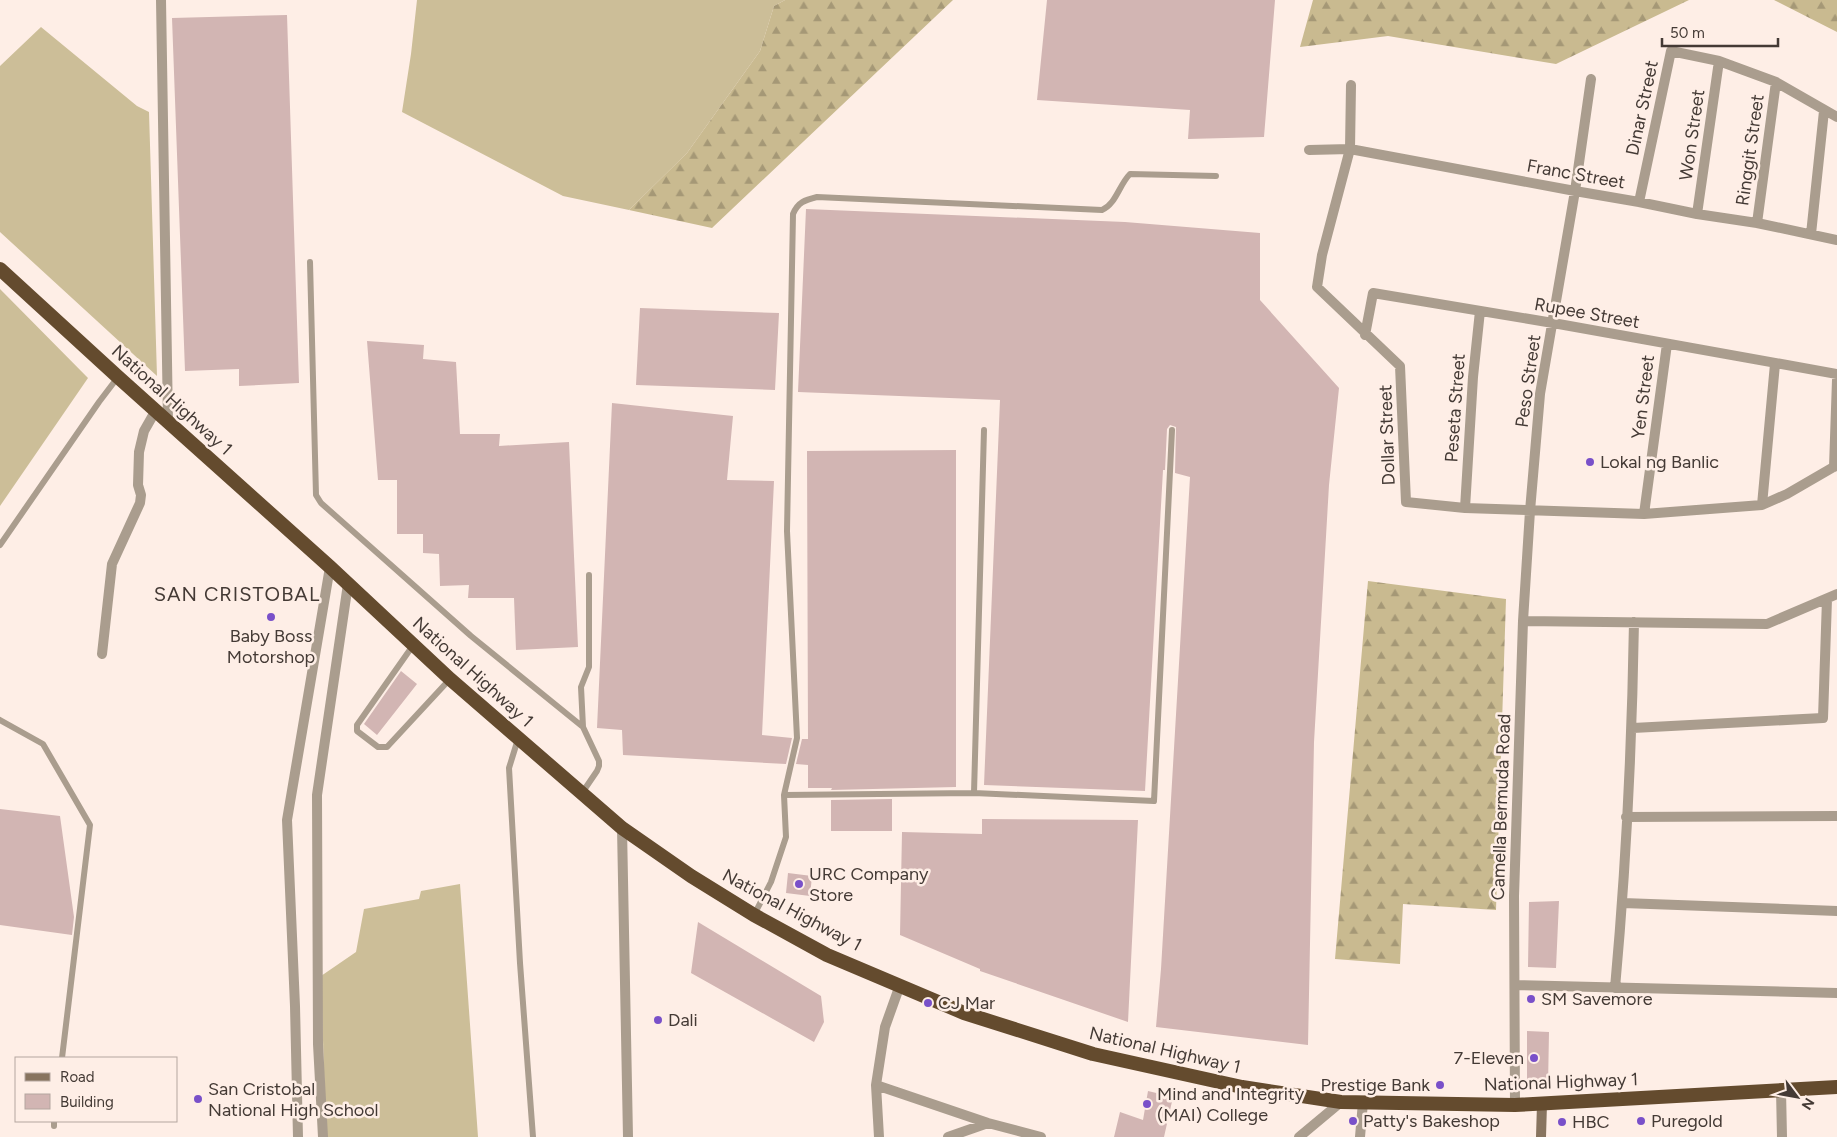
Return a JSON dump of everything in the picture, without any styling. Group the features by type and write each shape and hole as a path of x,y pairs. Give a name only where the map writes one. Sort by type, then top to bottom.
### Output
{"highway":[{"name":"National Highway 1","path":"0,269 330,567 450,679 622,828 691,876 754,915 827,954 964,1013 1093,1054 1242,1087 1341,1102 1515,1105 1837,1087"}],"main road":[{"path":"1541,1137 1542,1104"}],"street":[{"path":"161,0 168,421"},
{"name":"Dinar Street","path":"1640,202 1671,51 1718,61 1776,82 1837,117"},
{"name":"Won Street","path":"1697,214 1718,61"},
{"name":"Peso Street","path":"1530,511 1540,394 1554,323 1591,78"},
{"name":"Ringgit Street","path":"1757,223 1776,82"},
{"name":"Dollar Street","path":"1351,85 1350,149 1322,255 1317,287 1400,366 1406,502 1465,508 1644,514 1762,505 1787,494 1835,466"},
{"path":"1811,234 1824,111"},
{"name":"Franc Street","path":"1309,150 1350,149 1575,192 1757,223 1837,240"},
{"name":"Rupee Street","path":"1365,334 1373,293 1554,323 1837,374"},
{"name":"Peseta Street","path":"1465,508 1473,377 1480,311"},
{"name":"Yen Street","path":"1644,514 1667,344"},
{"path":"1762,505 1775,364"},
{"path":"1835,466 1837,380"},
{"path":"102,654 112,564 140,503 141,495 138,485 139,452 144,431 156,410"},
{"name":"Camella Bermuda Road","path":"1515,1105 1514,896 1523,621 1530,511"},
{"path":"298,1137 288,820 330,567"},
{"path":"323,1137 318,1044 317,795 348,584"},
{"path":"1523,621 1767,624 1837,594"},
{"path":"1633,728 1823,718 1827,599"},
{"path":"1615,988 1633,728 1634,622"},
{"path":"1626,817 1837,816"},
{"path":"622,828 628,1137"},
{"path":"1622,903 1837,911"},
{"path":"879,1137 876,1085 885,1027 900,985"},
{"path":"1515,985 1837,993"},
{"path":"876,1085 988,1122 1041,1137"},
{"path":"1781,1090 1782,1137"},
{"path":"1299,1137 1341,1102"},
{"path":"1360,1137 1363,1102"},
{"path":"948,1137 988,1122"}],"lane":[{"path":"754,915 770,882 786,837 784,795 797,738 787,531 793,214 797,206 805,200 817,197 1102,210 1108,207 1120,186 1130,174 1216,176"},
{"path":"310,262 316,495 321,502 471,636 583,727"},
{"path":"0,545 98,402 118,377"},
{"path":"974,793 984,430"},
{"path":"784,795 974,793 1154,801 1172,430"},
{"path":"581,794 599,766 599,760 583,727 581,687 589,667 589,575"},
{"path":"414,644 357,725 356,731 378,747 387,747 450,679"},
{"path":"0,720 42,744 90,825 62,1057"},
{"path":"518,738 510,768 520,963 533,1137"}],"shaded area":[{"path":"417,0 785,0 774,6 760,51 687,153 629,210 563,196 402,112"},
{"path":"41,27 137,106 149,112 157,376 0,232 0,66"},
{"path":"0,289 88,378 0,506"},
{"path":"460,884 478,1137 326,1137 321,976 356,952 364,909 419,899 421,891"}],"green space":[{"path":"785,0 953,0 712,228 629,210 687,153 760,51 774,6"},
{"path":"1313,0 1689,0 1556,64 1388,36 1300,47"},
{"path":"1774,0 1837,0 1837,32"},
{"path":"1368,581 1506,599 1496,910 1403,904 1400,964 1335,959"}],"building":[{"path":"1047,0 1275,0 1264,137 1188,139 1190,110 1037,100"},
{"path":"287,15 299,383 239,386 239,369 185,371 172,18"},
{"path":"806,209 1125,222 1260,233 1260,300 1339,388 1329,485 1314,742 1308,1045 1156,1027 1190,477 1175,473 1176,427 1170,425 1167,429 1165,470 1163,470 1145,791 984,785 1000,400 798,392"},
{"path":"640,308 779,313 775,390 636,385"},
{"path":"367,341 424,345 423,359 456,362 460,434 500,434 499,446 569,442 578,647 516,650 514,598 468,598 469,585 440,586 439,554 423,553 423,534 397,534 397,480 378,480"},
{"path":"612,403 733,416 727,480 774,481 762,735 792,738 786,764 623,755 622,730 597,728"},
{"path":"956,450 956,787 831,790 832,788 808,788 808,765 796,764 802,739 808,739 807,451"},
{"path":"401,671 417,684 377,735 364,724"},
{"path":"892,799 892,831 831,831 831,800"},
{"path":"0,809 60,816 74,917 72,935 0,925"},
{"path":"982,819 1138,820 1128,1022 980,971 980,969 900,935 902,832 982,834"},
{"name":"URC Company Store","path":"788,873 812,876 810,896 786,893"},
{"path":"1559,901 1556,968 1528,967 1529,902"},
{"path":"698,922 821,996 824,1022 814,1042 691,973"},
{"path":"1527,1031 1549,1032 1548,1086 1527,1087"},
{"name":"Mind and Integrity (MAI) College","path":"1148,1091 1173,1097 1164,1137 1114,1137 1120,1112 1143,1120"}],"place":[{"name":"Lokal ng Banlic","path":"1590,462"},
{"name":"Baby Boss Motorshop","path":"271,617"},
{"name":"URC Company Store","path":"799,884"},
{"name":"SM Savemore","path":"1531,999"},
{"name":"CJ Mar","path":"928,1003"},
{"name":"Dali","path":"658,1020"},
{"name":"7-Eleven","path":"1534,1058"},
{"name":"Prestige Bank","path":"1440,1085"},
{"name":"San Cristobal National High School","path":"198,1099"},
{"name":"Mind and Integrity (MAI) College","path":"1147,1104"},
{"name":"Patty's Bakeshop","path":"1353,1121"},
{"name":"Puregold","path":"1641,1121"},
{"name":"HBC","path":"1562,1122"}],"district":[{"name":"SAN CRISTOBAL","path":"237,594"}]}
